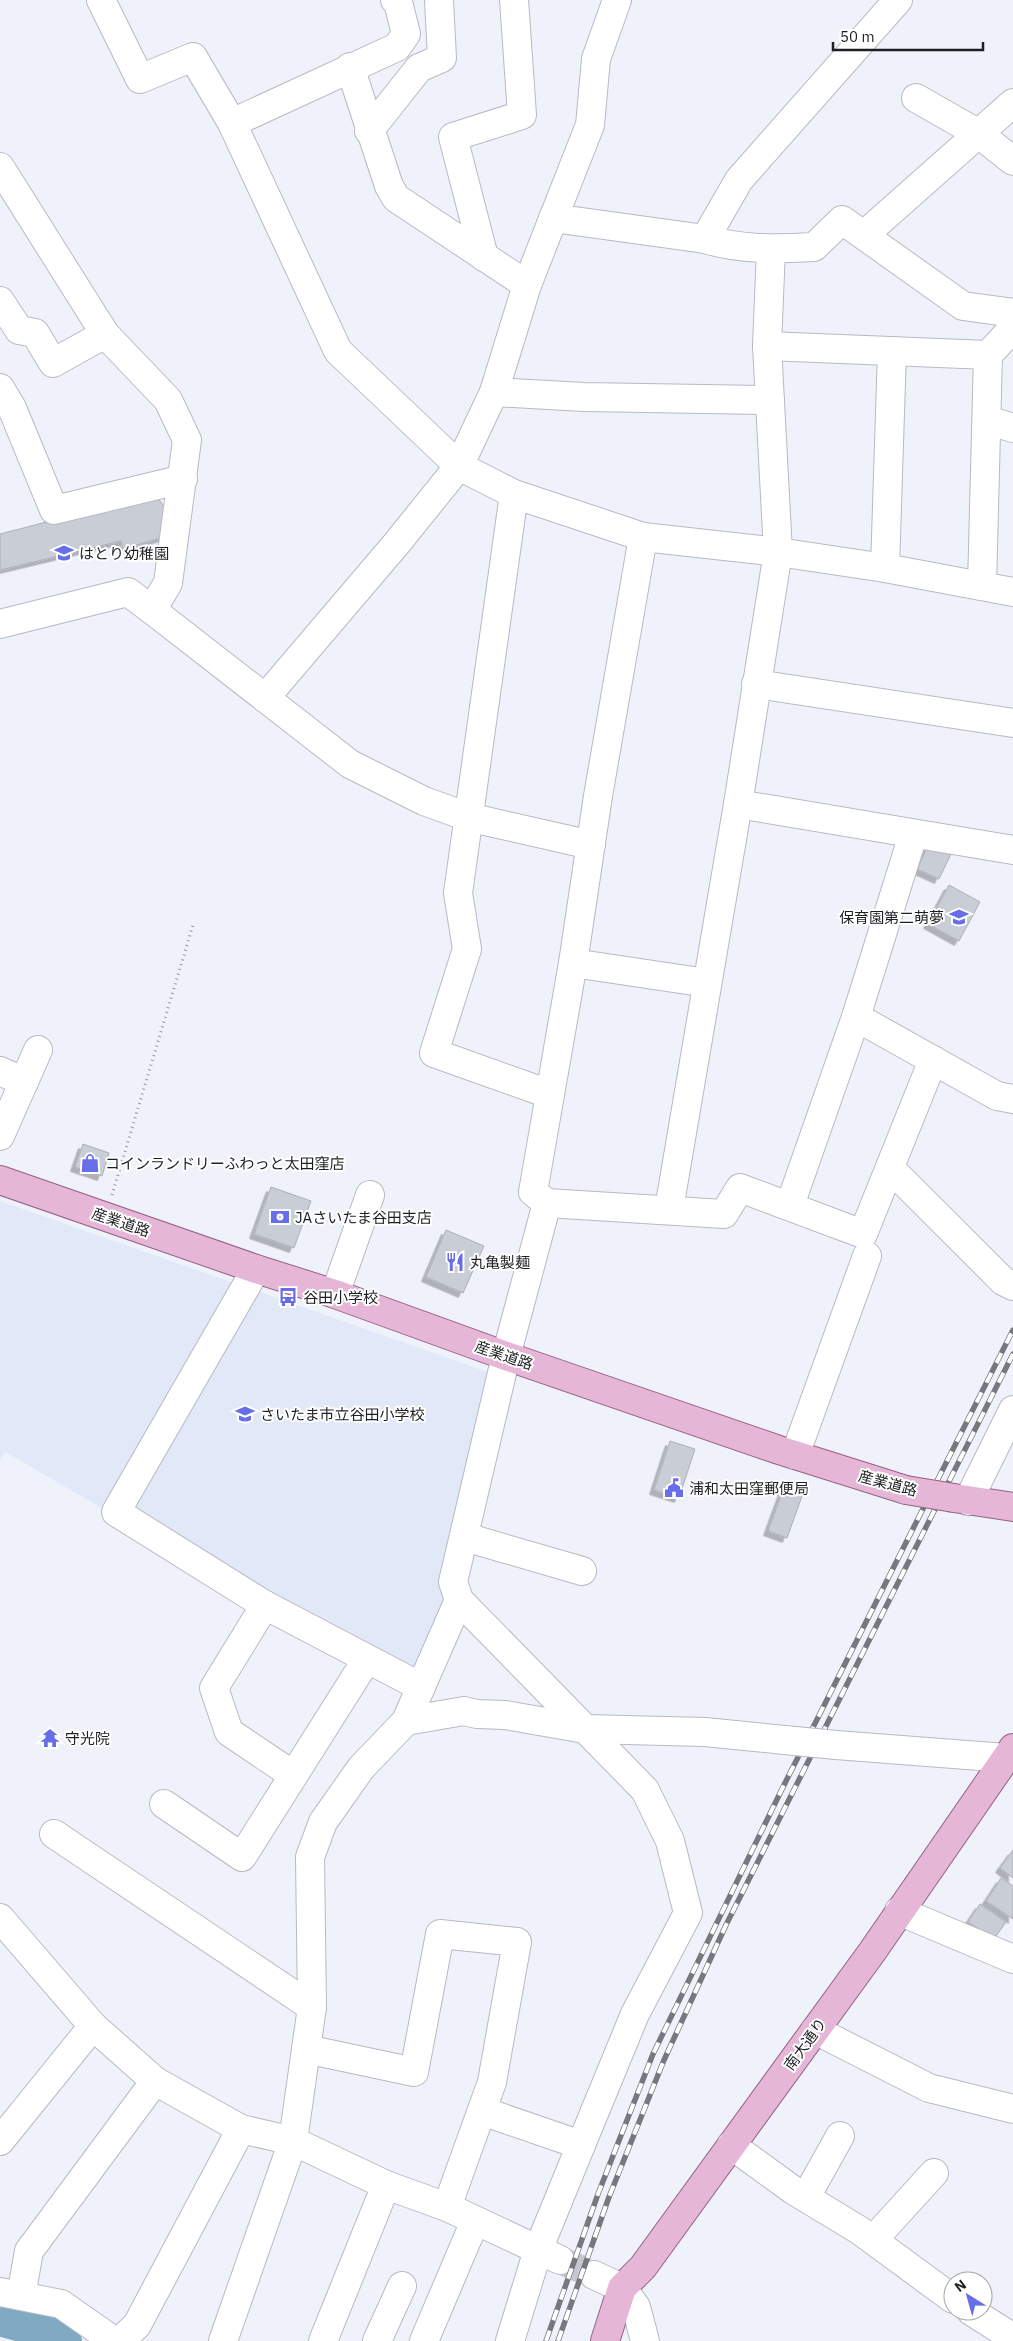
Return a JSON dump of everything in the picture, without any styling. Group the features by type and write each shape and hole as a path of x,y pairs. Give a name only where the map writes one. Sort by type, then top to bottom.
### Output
{"main road":[{"name":"産業道路","path":"0,1180 256,1269 336,1294 506,1356 795,1455 906,1490 1013,1507"},
{"name":"南大通り","path":"605,2341 622,2288 643,2267 815,2030 1009,1753"}],"street":[{"path":"101,0 140,79 193,57 232,122 338,352 459,466 514,494 643,536 778,552 885,568 1013,592"},
{"path":"232,122 397,47 406,34 398,2 395,0"},
{"path":"369,131 418,68 442,58 439,0"},
{"path":"484,257 454,136 522,115 514,0"},
{"path":"704,240 739,180 898,0"},
{"path":"265,698 459,466 494,392 527,286 590,125 596,59 609,3"},
{"path":"350,67 369,131 389,186 396,198 527,286"},
{"path":"916,98 979,134 1013,161"},
{"path":"864,235 1013,103"},
{"path":"0,167 105,334 168,400 187,440 168,583 152,610"},
{"path":"553,218 704,240 729,247 772,249 814,247 842,220 963,306 1013,313"},
{"path":"669,1209 738,804 778,552 767,346 772,249"},
{"path":"0,301 19,330 35,333 53,363 105,334"},
{"path":"982,586 988,355 1013,328"},
{"path":"767,346 988,355"},
{"path":"885,568 892,351"},
{"path":"0,388 12,408 54,510 183,479"},
{"path":"494,392 584,397 770,400"},
{"path":"987,420 1013,428"},
{"path":"514,494 458,893 467,949 434,1053 549,1094"},
{"path":"510,2341 549,2255 581,2145 635,2014 688,1913 670,1841 645,1790 459,1600 453,1582 506,1356 540,1197 549,1094 573,963 643,536"},
{"path":"0,624 128,592 350,764 424,801 468,817 591,845"},
{"path":"756,684 1013,724"},
{"path":"738,804 913,835 1013,850"},
{"path":"790,1205 856,1017 913,835"},
{"path":"573,963 708,983"},
{"path":"856,1017 1005,1097"},
{"path":"0,1136 12,1077 38,1050"},
{"path":"540,1197 724,1214 740,1188 790,1205 863,1234 933,1060"},
{"path":"890,1168 1008,1284"},
{"path":"336,1294 370,1196"},
{"path":"795,1455 867,1256"},
{"path":"256,1269 116,1512 265,1605 421,1687"},
{"path":"961,1500 1013,1410"},
{"path":"465,1537 582,1571"},
{"path":"223,2341 293,2141 312,2007 310,1857 322,1822 333,1806 361,1768 406,1721 459,1600"},
{"path":"265,1605 214,1688 229,1732 293,1775"},
{"path":"164,1804 242,1857 367,1659"},
{"path":"406,1721 464,1711 477,1714 505,1715 585,1729 705,1732 836,1745 1009,1753"},
{"path":"54,1834 312,2007"},
{"path":"899,1911 1013,1959"},
{"path":"3,1928 93,2026 155,2081 241,2129 293,2141 386,2185 447,2207 549,2255"},
{"path":"306,2049 414,2072 440,1934 517,1942 492,2082 447,2207"},
{"path":"0,2141 93,2026"},
{"path":"815,2030 929,2088 1013,2109"},
{"path":"114,2341 61,2304 11,2294 29,2251 155,2081"},
{"path":"482,2111 581,2145"},
{"path":"120,2341 137,2325 241,2129"},
{"path":"806,2197 840,2136"},
{"path":"731,2145 806,2197 873,2240 943,2292"},
{"path":"873,2240 934,2173"},
{"path":"324,2341 386,2185"},
{"path":"424,2341 475,2221"},
{"path":"594,2275 622,2288 636,2307 645,2341"},
{"path":"377,2341 402,2286"},
{"path":"989,2321 1005,2330"}],"path":[{"path":"106,1217 193,924"}],"shaded area":[{"name":"さいたま市立谷田小学校","path":"0,1201 499,1376 450,1599 413,1673 109,1512 5,1452 0,1460"}],"building":[{"path":"155,494 170,515 167,528 161,529 164,537 123,549 121,541 0,570 0,534"},
{"path":"929,844 951,854 939,879 917,869"},
{"path":"949,885 980,902 959,941 928,924"},
{"path":"83,1144 109,1153 102,1176 75,1167"},
{"path":"271,1187 311,1201 294,1248 254,1234"},
{"name":"丸亀製麺","path":"446,1230 484,1246 463,1293 426,1277"},
{"path":"670,1441 695,1449 679,1498 654,1490"},
{"path":"786,1482 805,1488 787,1538 768,1531"},
{"path":"1013,1850 1013,1878 1000,1868"},
{"path":"1001,1878 1013,1886 1013,1919 986,1901"},
{"path":"980,1904 1006,1922 994,1939 968,1922"}],"waterway":[{"path":"0,2318 54,2333 64,2341"}],"tunnel":[{"path":"560,2260 594,2275"}],"railway":[{"path":"546,2341 598,2194 653,2054 783,1787 1013,1330"},
{"path":"558,2341 609,2197 664,2060 726,1925 1013,1354"}],"place":[{"name":"はとり幼稚園","path":"64,553"},
{"name":"保育園第二萌夢","path":"959,917"},
{"name":"コインランドリーふわっと太田窪店","path":"90,1163"},
{"name":"JAさいたま谷田支店","path":"280,1217"},
{"name":"丸亀製麺","path":"455,1262"},
{"name":"谷田小学校","path":"288,1297"},
{"name":"さいたま市立谷田小学校","path":"245,1414"},
{"name":"浦和太田窪郵便局","path":"674,1488"},
{"name":"守光院","path":"50,1738"}]}
